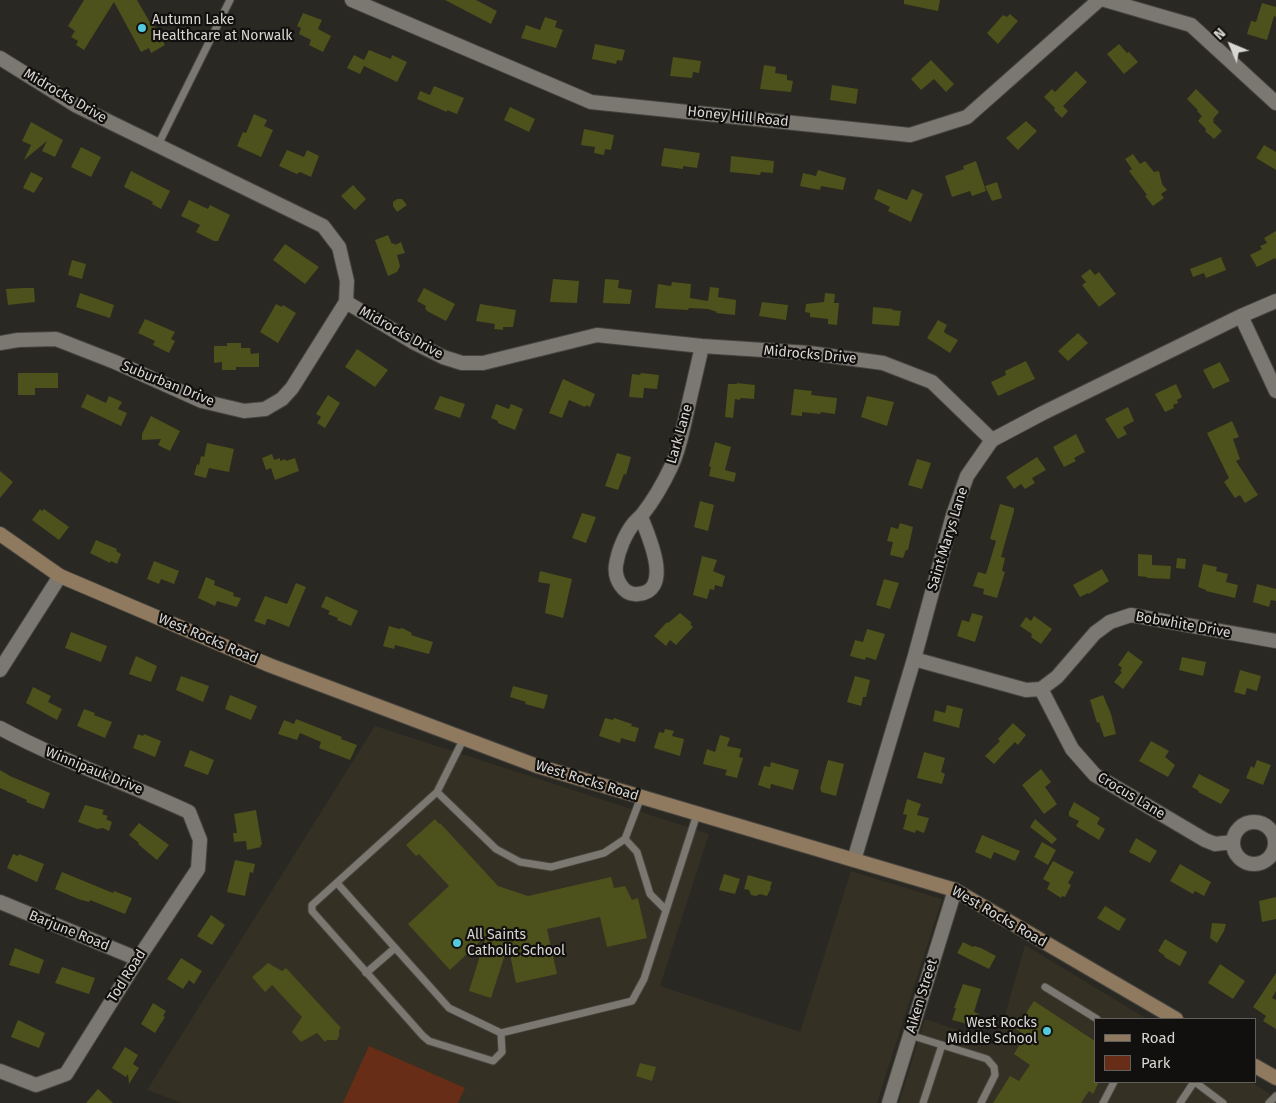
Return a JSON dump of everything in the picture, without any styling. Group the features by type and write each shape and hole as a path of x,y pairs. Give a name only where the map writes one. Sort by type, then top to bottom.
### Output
{"main road":[{"name":"West Rocks Road","path":"0,534 60,576 269,665 537,766 955,890 1159,1015 1172,1018"},
{"path":"1256,1067 1276,1078"}],"street":[{"name":"Honey Hill Road","path":"352,0 591,102 910,135 967,117 1099,0"},
{"path":"1105,0 1190,25 1276,103"},
{"name":"Midrocks Drive","path":"0,58 77,106 323,226 339,247 347,281 346,302 413,342 443,357 462,363 483,363 597,335 702,346 809,353 883,363 932,382 992,440"},
{"name":"Saint Marys Lane","path":"854,860 914,658 953,515 967,476 992,440 1241,316 1276,301"},
{"name":"Suburban Drive","path":"0,343 18,340 56,339 115,362 202,400 244,411 265,409 282,399 292,388 346,302"},
{"path":"1241,316 1276,391"},
{"name":"Lark Lane","path":"641,517 657,566 657,577 655,584 650,589 642,594 635,595 623,589 619,582 616,574 618,554 627,532 641,517 662,484 678,448 702,346"},
{"path":"0,670 60,576"},
{"name":"Bobwhite Drive","path":"1041,689 1057,677 1095,633 1110,622 1132,615 1276,641"},
{"path":"914,658 1026,690 1041,689"},
{"name":"Crocus Lane","path":"1041,689 1072,750 1094,775 1205,840 1215,844 1233,842"},
{"name":"Winnipauk Drive","path":"0,728 38,749 155,796 189,812"},
{"name":"Tod Road","path":"0,1072 36,1085 66,1074 138,959 198,869 200,840 189,812"},
{"name":"Aiken Street","path":"891,1102 955,890"},
{"name":"Barjune Road","path":"0,902 138,959"}],"lane":[{"path":"158,145 230,0"},
{"path":"464,738 437,792 312,905 312,911 429,1041 493,1061 502,1052 501,1032"},
{"path":"437,792 496,849 520,862 551,867 604,853 625,838 641,797"},
{"path":"337,883 449,1008 501,1032 632,1001 644,979 697,814"},
{"path":"625,838 637,852 650,894 666,910"},
{"path":"366,973 395,948"},
{"path":"1045,987 1095,1018"},
{"path":"910,1035 987,1059 994,1067 995,1075 980,1103"},
{"path":"923,1103 942,1045"},
{"path":"1104,1103 1114,1083"},
{"path":"1180,1103 1193,1083"},
{"path":"1195,1083 1223,1103"},
{"path":"1269,1103 1276,1096"}],"shaded area":[{"name":"All Saints Catholic School","path":"375,726 709,834 660,986 800,1032 851,871 942,899 877,1103 182,1103 147,1090"},
{"name":"West Rocks Middle School","path":"1025,945 1145,1018 1094,1018 1094,1083 1253,1083 1270,1094 1265,1103 899,1103 925,1019 997,1043"}],"green space":[{"path":"369,1046 465,1088 458,1103 343,1103"}],"building":[{"name":"Autumn Lake Healthcare at Norwalk","path":"84,0 137,0 165,45 151,53 149,48 141,52 114,2 84,50 76,45 78,41 71,37 75,31 68,26"},
{"path":"445,0 476,0 497,11 491,24"},
{"path":"904,0 940,0 938,11 904,4"},
{"path":"1262,3 1276,7 1276,17 1274,16 1267,40 1247,34 1251,21 1256,22"},
{"path":"303,13 322,20 318,29 331,36 323,52 309,45 311,40 299,34 301,28 297,26"},
{"path":"1010,14 1018,21 998,44 987,33 1003,15 1007,17"},
{"path":"545,17 557,21 555,27 563,30 556,48 521,38 526,25 540,30"},
{"path":"595,44 625,50 622,61 617,60 616,64 592,59"},
{"path":"1119,44 1138,62 1124,74 1107,54"},
{"path":"369,50 391,59 392,55 407,62 397,82 364,66 360,74 347,68 354,55 364,60"},
{"path":"673,57 701,61 699,73 693,72 692,78 670,76"},
{"path":"931,60 954,84 946,92 934,79 921,90 911,79"},
{"path":"764,65 776,67 775,73 787,75 787,80 793,81 791,92 760,89"},
{"path":"1076,71 1087,82 1063,106 1068,111 1062,118 1044,97 1052,89 1055,92"},
{"path":"832,85 858,89 856,104 830,100"},
{"path":"434,86 464,98 457,114 447,110 447,112 417,99 420,91 430,95"},
{"path":"1196,89 1219,112 1213,119 1213,122 1222,131 1214,139 1198,121 1202,116 1187,99"},
{"path":"510,107 535,119 529,132 504,120"},
{"path":"254,114 267,120 264,126 273,130 261,157 237,146 243,132 246,133"},
{"path":"1026,121 1037,131 1018,150 1006,138"},
{"path":"31,122 63,140 55,157 42,151 47,141 24,160 31,145 22,141"},
{"path":"584,129 614,135 611,150 605,149 604,155 594,153 595,147 581,145"},
{"path":"1264,145 1276,152 1276,170 1256,158"},
{"path":"81,147 101,157 91,177 71,167"},
{"path":"664,148 700,153 697,168 683,166 683,169 661,166"},
{"path":"287,150 304,157 307,150 319,156 311,177 300,172 297,174 279,166"},
{"path":"1133,154 1140,164 1145,161 1154,172 1159,171 1162,184 1167,190 1161,194 1164,198 1153,206 1129,171 1132,169 1125,159"},
{"path":"731,156 774,161 773,173 761,172 760,175 730,172"},
{"path":"976,161 986,191 972,196 970,191 952,197 945,176 964,169 963,166"},
{"path":"818,170 846,178 843,190 821,186 820,190 800,186 803,173 816,176"},
{"path":"131,171 170,191 161,209 152,204 153,202 124,187"},
{"path":"31,172 43,178 34,193 23,188"},
{"path":"997,182 1002,198 992,201 985,186"},
{"path":"353,185 366,199 355,210 341,196"},
{"path":"878,189 907,200 912,189 923,194 911,222 888,211 890,207 874,199"},
{"path":"397,199 402,199 407,205 397,212 393,202"},
{"path":"189,200 208,209 210,205 230,215 218,241 214,241 196,232 200,225 181,216"},
{"path":"1276,231 1276,260 1275,258 1257,267 1250,255 1262,249 1260,246 1267,243 1264,238"},
{"path":"388,235 392,244 394,243 395,245 401,242 405,253 397,255 400,266 397,272 388,276 375,240"},
{"path":"285,244 319,267 305,284 273,260"},
{"path":"1221,257 1226,270 1206,278 1204,273 1193,277 1190,269"},
{"path":"72,260 86,264 82,279 68,275"},
{"path":"1090,269 1095,275 1099,272 1116,294 1099,307 1082,285 1086,282 1081,276"},
{"path":"553,279 579,281 577,303 550,302"},
{"path":"605,279 619,280 618,288 632,290 630,304 603,303"},
{"path":"672,282 691,284 690,298 708,301 710,287 719,288 718,297 736,300 735,315 716,313 708,309 655,308 658,284 671,286"},
{"path":"34,288 35,302 8,305 6,289"},
{"path":"424,288 455,304 446,321 427,311 426,306 417,301"},
{"path":"80,293 114,305 110,318 76,307"},
{"path":"825,293 835,294 834,303 839,303 837,325 828,324 828,319 810,317 810,313 805,312 806,304 824,302"},
{"path":"762,302 788,305 786,320 759,316"},
{"path":"276,304 282,307 283,305 296,313 278,343 260,332"},
{"path":"480,304 516,310 513,327 503,327 503,330 494,329 495,324 476,321"},
{"path":"873,307 901,311 899,326 872,324"},
{"path":"145,319 175,332 171,339 175,341 169,353 153,345 155,341 138,333"},
{"path":"938,320 947,325 945,333 958,340 950,353 927,338"},
{"path":"1078,333 1088,343 1068,361 1058,351"},
{"path":"227,343 241,343 241,348 250,348 251,354 259,353 259,367 236,367 236,370 222,370 222,362 214,363 214,346 227,346"},
{"path":"357,349 388,370 375,387 345,367"},
{"path":"1026,361 1035,379 998,396 991,382 1006,375 1005,371"},
{"path":"1220,362 1230,381 1213,389 1203,370"},
{"path":"18,373 58,373 58,388 35,388 35,395 18,395"},
{"path":"641,373 659,375 657,389 644,388 643,398 629,397 632,374 640,375"},
{"path":"563,379 595,394 590,407 586,405 585,407 569,400 562,418 549,413"},
{"path":"728,384 755,385 754,399 735,399 733,418 725,417"},
{"path":"1176,384 1182,397 1177,400 1178,403 1173,405 1174,408 1165,412 1155,394"},
{"path":"794,389 812,391 811,395 837,398 835,414 802,412 802,416 791,415"},
{"path":"87,394 106,403 109,396 122,402 118,409 127,413 121,426 81,407"},
{"path":"328,395 340,403 325,428 317,423 321,417 316,414"},
{"path":"440,396 465,404 460,418 434,409"},
{"path":"867,396 894,402 887,426 861,417"},
{"path":"496,404 509,409 511,404 523,409 515,430 491,418"},
{"path":"1128,407 1134,421 1123,427 1127,434 1118,439 1105,419"},
{"path":"151,416 180,431 170,451 158,445 161,439 142,440 142,434"},
{"path":"1232,421 1239,437 1233,439 1240,459 1236,461 1258,495 1245,503 1240,495 1235,498 1224,482 1229,478 1207,433"},
{"path":"1076,434 1085,452 1074,458 1076,461 1064,467 1053,447"},
{"path":"715,442 731,447 725,470 736,473 734,482 709,476 711,467 709,466"},
{"path":"207,443 234,449 229,472 209,468 206,478 194,475 201,456 204,457"},
{"path":"617,453 631,457 626,475 624,474 618,490 605,486"},
{"path":"272,454 274,460 280,458 280,461 285,459 286,461 295,458 299,471 275,480 271,468 266,470 262,458"},
{"path":"1037,457 1046,470 1032,478 1035,483 1025,489 1021,484 1014,489 1006,477"},
{"path":"917,459 931,463 922,489 908,485"},
{"path":"0,471 13,482 0,498"},
{"path":"700,501 714,505 708,531 694,527"},
{"path":"1000,504 1014,508 1014,511 1001,557 1005,558 1002,571 1005,572 997,598 983,594 984,589 973,586 978,572 986,574 996,541 990,539"},
{"path":"40,509 42,511 44,509 69,527 59,540 32,520"},
{"path":"582,513 596,517 586,543 572,538"},
{"path":"900,523 913,527 908,550 906,550 903,558 890,555 893,542 887,541 891,527 898,529"},
{"path":"96,540 117,549 116,551 121,554 117,564 111,561 110,563 90,553"},
{"path":"1138,554 1152,555 1152,565 1171,566 1170,579 1138,576"},
{"path":"702,556 717,560 713,571 725,576 722,587 715,585 714,590 710,589 707,599 693,595"},
{"path":"1177,558 1186,559 1185,569 1176,568"},
{"path":"154,561 179,571 174,584 161,579 159,584 147,579"},
{"path":"1203,564 1217,567 1216,571 1228,574 1226,582 1238,585 1235,598 1206,591 1198,587"},
{"path":"1102,569 1109,581 1089,594 1080,597 1073,585"},
{"path":"540,571 572,579 563,618 545,613 550,584 538,582"},
{"path":"206,577 215,581 214,585 234,593 233,596 241,598 237,607 217,601 215,606 198,598"},
{"path":"884,579 899,583 890,609 876,605"},
{"path":"296,583 306,587 289,627 269,619 267,619 265,625 254,621 265,596 287,604"},
{"path":"1257,584 1276,589 1276,601 1271,600 1269,607 1253,602"},
{"path":"326,596 358,611 351,626 337,620 338,618 328,614 330,611 321,607"},
{"path":"680,613 692,623 690,624 693,627 676,645 670,640 666,646 654,636 667,622"},
{"path":"972,613 983,616 975,642 957,636 962,620 969,622"},
{"path":"1034,616 1052,629 1041,644 1031,637 1032,634 1020,626 1026,617 1031,621"},
{"path":"389,626 402,628 412,633 411,635 433,642 429,654 395,645 394,649 383,646"},
{"path":"867,629 885,634 876,660 866,657 865,660 850,656 855,640 863,642"},
{"path":"71,632 107,646 101,662 65,648"},
{"path":"1128,651 1143,662 1123,689 1114,682 1122,672 1120,671 1122,668 1118,665"},
{"path":"136,656 157,666 151,682 129,674"},
{"path":"1182,657 1206,662 1203,676 1179,670"},
{"path":"1240,670 1261,676 1257,691 1247,688 1245,695 1234,692"},
{"path":"181,676 209,686 203,702 176,690"},
{"path":"855,676 870,680 866,697 863,697 861,706 847,702"},
{"path":"513,686 548,695 544,709 525,704 526,702 510,697"},
{"path":"33,687 51,696 48,702 62,709 57,720 26,703"},
{"path":"230,695 257,706 251,720 225,709"},
{"path":"1103,695 1111,714 1116,734 1104,737 1099,722 1097,723 1090,700"},
{"path":"947,705 963,709 959,728 933,721 935,710 945,713"},
{"path":"84,709 112,722 105,738 77,726"},
{"path":"605,718 613,720 614,718 639,728 635,742 621,738 620,743 599,736"},
{"path":"296,719 357,745 350,760 319,748 321,742 300,733 297,740 278,734 284,720 294,724"},
{"path":"1013,723 1026,735 1018,745 1015,742 994,764 985,756 1000,741 998,739"},
{"path":"665,729 674,731 672,736 684,739 680,756 654,748 659,732 664,733"},
{"path":"138,734 143,736 144,734 161,741 155,757 133,748"},
{"path":"720,735 730,738 727,746 741,749 739,757 743,758 737,778 725,775 727,770 703,764 707,749 715,752"},
{"path":"1151,741 1169,751 1165,757 1175,765 1168,777 1139,761"},
{"path":"190,750 214,760 208,775 184,766"},
{"path":"924,752 945,758 941,772 945,774 942,784 917,778"},
{"path":"828,760 844,764 836,796 821,792 820,789"},
{"path":"1257,760 1271,765 1263,785 1246,778 1251,766 1254,768"},
{"path":"771,762 799,770 793,790 771,784 770,789 758,785 764,766 770,767"},
{"path":"1041,769 1051,782 1045,787 1057,804 1044,814 1022,785"},
{"path":"0,770 50,793 44,809 0,788"},
{"path":"1199,774 1230,790 1221,804 1192,787"},
{"path":"907,799 921,804 917,815 929,818 924,833 916,830 915,833 903,829 907,815 903,814"},
{"path":"1074,802 1100,818 1097,824 1105,829 1099,840 1076,826 1079,821 1069,816"},
{"path":"85,805 104,810 102,814 108,816 106,819 112,822 109,831 78,822"},
{"path":"256,810 262,845 260,845 261,847 247,850 246,841 234,842 233,833 237,833 234,814"},
{"path":"435,819 498,886 528,896 611,877 614,888 625,886 632,900 638,898 647,938 607,947 600,917 547,929 557,974 516,983 508,945 491,998 469,991 486,936 450,970 408,924 449,886 419,854 416,856 406,845"},
{"path":"1035,819 1057,839 1052,844 1030,827"},
{"path":"139,823 169,845 157,860 129,835"},
{"path":"982,835 1020,851 1015,861 994,852 991,859 975,852"},
{"path":"1136,838 1157,851 1150,863 1129,852"},
{"path":"1042,842 1056,850 1048,865 1034,857"},
{"path":"13,854 18,856 19,854 44,864 37,882 7,868"},
{"path":"235,860 255,864 253,873 250,872 245,896 227,892"},
{"path":"1053,861 1074,872 1068,883 1071,885 1065,897 1062,896 1061,898 1047,889 1050,883 1043,879"},
{"path":"1180,864 1211,882 1204,896 1195,891 1193,894 1170,881"},
{"path":"62,872 113,893 114,891 132,898 125,914 90,900 89,902 78,899 55,889"},
{"path":"724,874 740,879 735,894 719,890"},
{"path":"748,875 772,882 767,896 760,894 756,896 751,895 749,890 744,889"},
{"path":"1276,897 1276,919 1262,922 1259,901"},
{"path":"1105,906 1126,919 1119,931 1097,918"},
{"path":"211,915 225,925 212,945 197,936"},
{"path":"1212,923 1226,924 1217,943 1210,938"},
{"path":"1165,939 1187,952 1180,966 1164,957 1158,951"},
{"path":"963,942 973,947 981,948 996,956 989,969 957,953"},
{"path":"15,948 44,960 39,974 9,965"},
{"path":"181,958 202,971 194,984 189,980 183,989 167,979"},
{"path":"268,963 282,971 286,968 341,1028 337,1040 327,1040 325,1042 317,1033 301,1042 292,1032 302,1017 272,985 265,992 252,977"},
{"path":"1220,964 1245,981 1233,999 1208,983"},
{"path":"62,967 95,978 89,994 55,983"},
{"path":"1276,973 1276,991 1272,998 1276,1000 1276,1029 1263,1021 1266,1016 1253,1007"},
{"path":"963,984 981,989 974,1012 979,1014 975,1026 952,1020 956,1008 954,1008"},
{"path":"1034,1001 1094,1040 1094,1083 1098,1083 1093,1094 1089,1091 1081,1103 993,1103 1010,1076 1019,1081 1030,1065 1014,1054 1023,1039 1020,1037 1022,1033 1016,1029"},
{"path":"153,1003 166,1011 163,1016 165,1017 155,1033 141,1024"},
{"path":"18,1020 45,1033 39,1048 11,1037"},
{"path":"125,1047 138,1055 133,1064 139,1068 129,1084 128,1074 126,1077 112,1068"},
{"path":"640,1063 656,1067 652,1081 636,1076"},
{"path":"98,1089 113,1103 86,1103"}],"place":[{"name":"Autumn Lake Healthcare at Norwalk","path":"142,28"},
{"name":"All Saints Catholic School","path":"457,943"},
{"name":"West Rocks Middle School","path":"1047,1031"}]}
